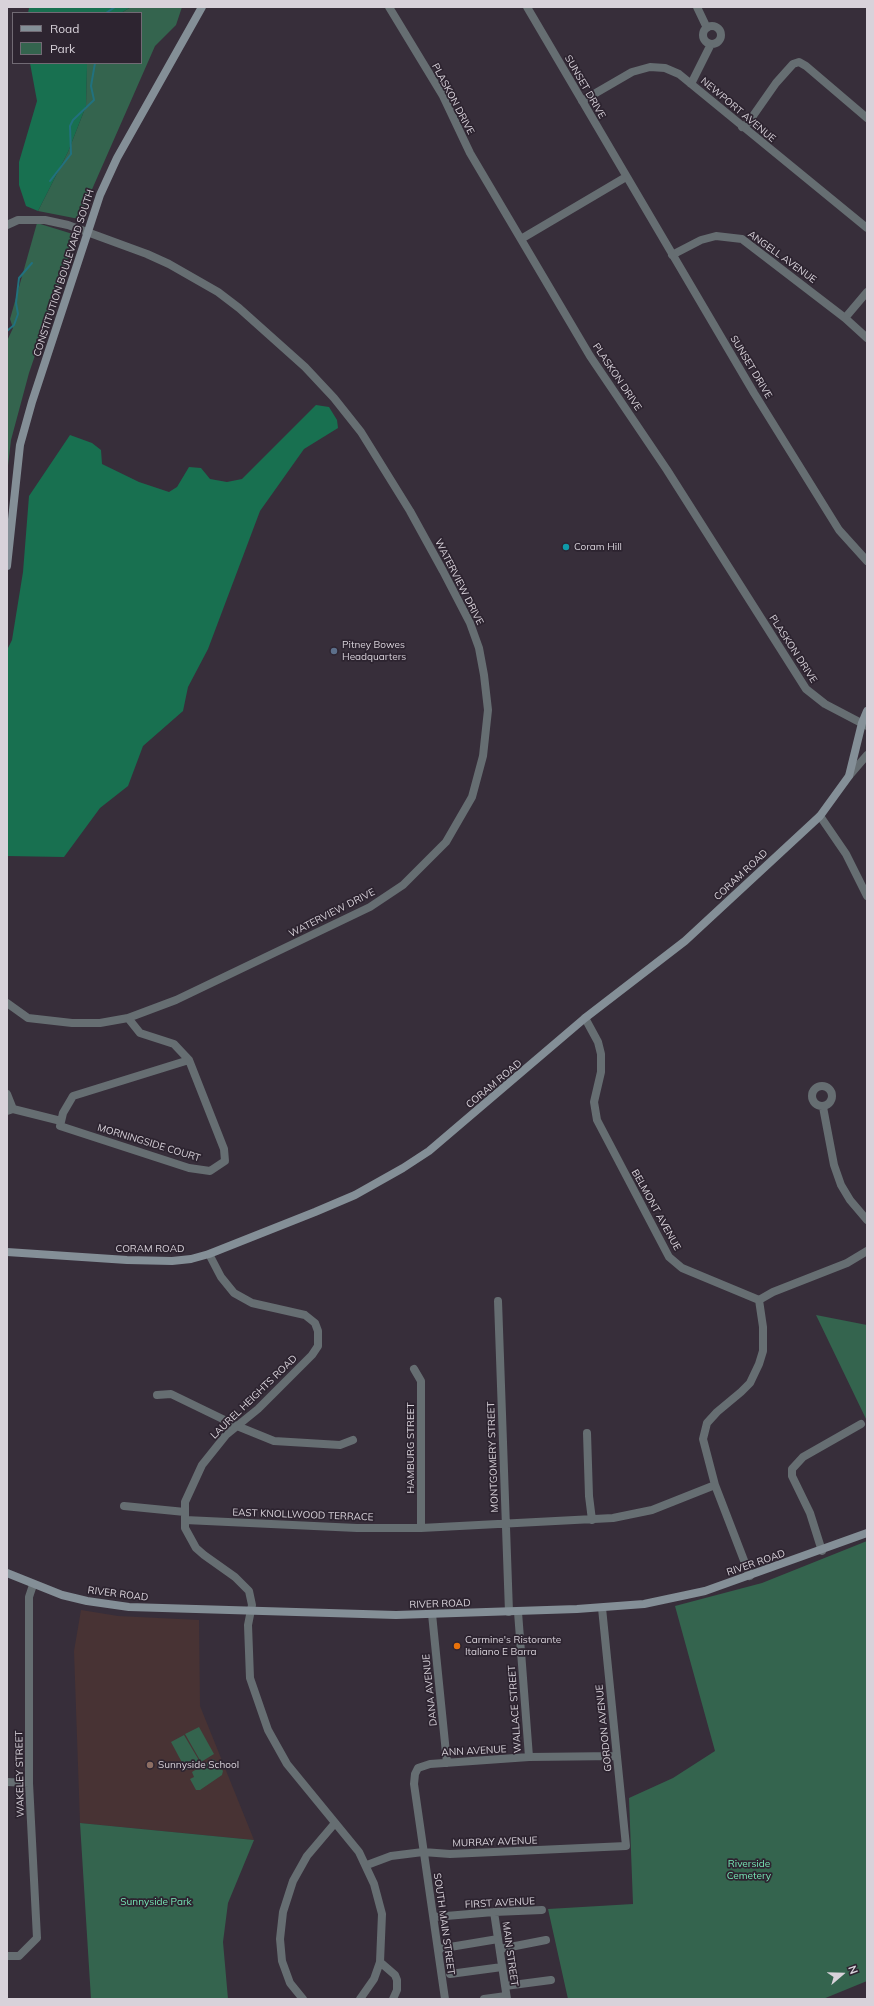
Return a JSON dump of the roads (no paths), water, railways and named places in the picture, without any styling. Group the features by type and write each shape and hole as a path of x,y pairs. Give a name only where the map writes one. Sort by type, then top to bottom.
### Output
{"main road":[{"name":"CONSTITUTION BOULEVARD SOUTH","path":"7,566 20,445 32,402 87,232 100,195 117,158 202,7"},
{"name":"CORAM ROAD","path":"7,1252 127,1260 172,1261 191,1259 209,1254 348,1198 403,1168 429,1151 585,1018 685,940 820,816 849,776 867,711"},
{"name":"RIVER ROAD","path":"7,1573 33,1585 62,1595 105,1604 182,1609 432,1614 602,1608 662,1601 705,1592 867,1533"}],"street":[{"name":"PLASKON DRIVE","path":"389,7 443,96 470,153 590,356 667,470 806,689 824,704 864,724"},
{"name":"SUNSET DRIVE","path":"527,7 754,393 839,530 867,562"},
{"path":"697,7 707,28"},
{"path":"715,27 720,34 718,42 711,44 706,42 703,37 704,31 707,28 715,27"},
{"path":"691,84 711,44"},
{"path":"742,128 748,123 776,84 793,64 798,62 803,64 867,118"},
{"name":"NEWPORT AVENUE","path":"582,101 632,72 650,68 665,68 679,74 742,128 867,228"},
{"path":"521,239 626,177"},
{"name":"WATERVIEW DRIVE","path":"7,224 18,220 45,220 87,232 147,254 218,292 265,330 305,367 334,398 360,432 402,498 470,624 479,648 488,710 483,756 472,797 446,842 403,885 370,907 176,1000 128,1018 100,1023 72,1023 28,1018 7,1003"},
{"name":"ANGELL AVENUE","path":"672,255 701,240 716,236 742,239 845,318 867,338"},
{"path":"845,318 867,292"},
{"path":"849,776 867,755"},
{"path":"820,816 846,854 867,896"},
{"name":"MORNINGSIDE COURT","path":"10,1110 61,1121 60,1126 189,1168 210,1170 226,1161 224,1149 189,1060 174,1044 140,1033 128,1018"},
{"name":"BELMONT AVENUE","path":"585,1018 596,1037 601,1054 601,1072 594,1102 597,1120 669,1257 682,1268 759,1300"},
{"path":"61,1121 62,1113 73,1096 189,1060"},
{"path":"7,1094 10,1110"},
{"path":"823,1107 834,1165 841,1185 850,1200 867,1220"},
{"path":"750,1576 715,1485 704,1448 703,1439 705,1429 712,1417 732,1401 750,1383 759,1364 762,1351 764,1327 759,1300 773,1292 847,1263 867,1251"},
{"name":"LAUREL HEIGHTS ROAD","path":"209,1254 221,1277 234,1293 258,1305 305,1315 315,1323 319,1336 318,1346 312,1355 258,1409 226,1435 202,1465 185,1502 185,1516 187,1534 196,1548 235,1577 249,1591 252,1605 248,1625 250,1678 262,1718 276,1746 287,1764 359,1852 374,1884 382,1914 380,1962 374,1979 360,1999"},
{"name":"MONTGOMERY STREET","path":"498,1301 506,1525 514,1612"},
{"name":"HAMBURG STREET","path":"414,1369 420,1381 421,1528"},
{"path":"156,1395 171,1394 237,1426 274,1441 340,1445 353,1440"},
{"path":"822,1550 810,1513 792,1476 792,1469 803,1457 861,1424"},
{"path":"587,1433 589,1496 592,1520"},
{"name":"EAST KNOLLWOOD TERRACE","path":"124,1506 185,1516 357,1528 421,1528 506,1525 515,1523 592,1520 642,1513 715,1485"},
{"name":"WAKELEY STREET","path":"7,1956 19,1956 37,1938 29,1783 29,1597 33,1585"},
{"name":"GORDON AVENUE","path":"602,1608 626,1846"},
{"name":"WALLACE STREET","path":"514,1612 529,1758"},
{"name":"DANA AVENUE","path":"432,1614 448,1763"},
{"name":"ANN AVENUE","path":"423,1852 414,1784 415,1774 418,1768 424,1765 529,1758 617,1756"},
{"path":"7,1782 29,1783"},
{"path":"303,1999 290,1983 282,1961 280,1938 283,1912 293,1881 307,1856 335,1823"},
{"name":"MURRAY AVENUE","path":"366,1865 391,1856 423,1852 450,1854 626,1846"},
{"name":"SOUTH MAIN STREET","path":"423,1852 445,1999"},
{"name":"FIRST AVENUE","path":"434,1918 494,1912 542,1910"},
{"name":"MAIN STREET","path":"494,1912 507,1997"},
{"path":"438,1949 498,1939"},
{"path":"500,1949 546,1940"},
{"path":"380,1962 395,1975 397,1980 397,1990 392,1999"},
{"path":"450,1974 502,1967"},
{"path":"505,1986 551,1980"},
{"path":"484,1999 507,1997"}],"waterway":[{"path":"108,12 115,7"},
{"path":"50,181 71,154 70,126 73,120 94,100 91,86 95,64"},
{"path":"7,331 14,325 18,314 16,303 19,278 32,263"}],"place":[{"name":"Coram Hill","path":"566,547"},
{"name":"Pitney Bowes Headquarters","path":"334,651"},
{"name":"Carmine's Ristorante Italiano E Barra","path":"457,1646"},
{"name":"Sunnyside School","path":"150,1765"}],"park label":[{"name":"Riverside Cemetery","path":"749,1870"},
{"name":"Sunnyside Park","path":"156,1902"}]}
